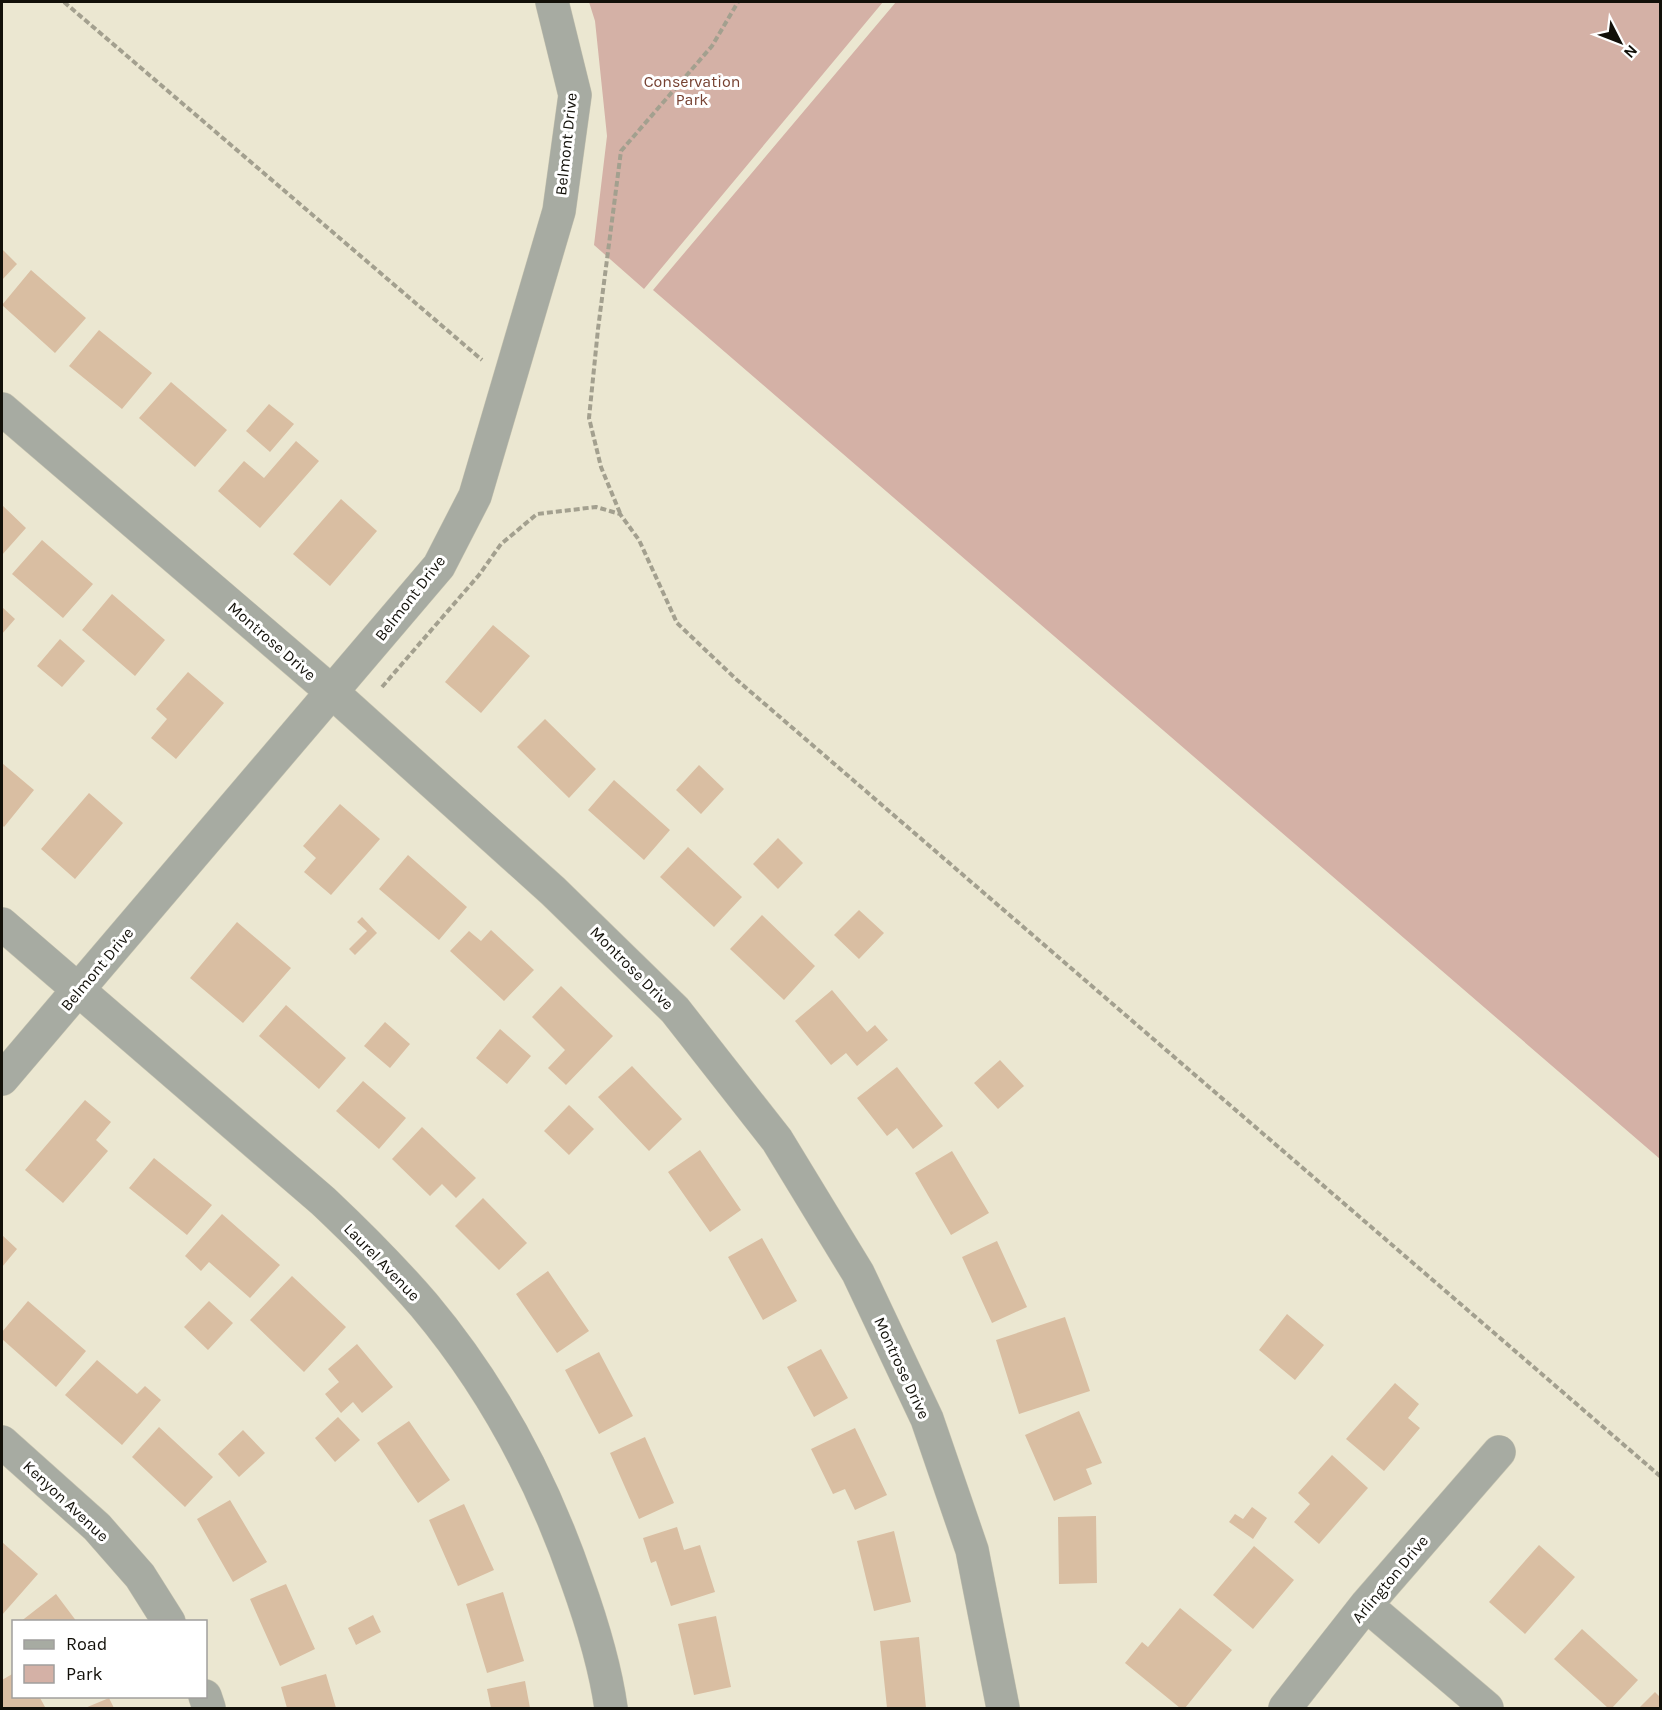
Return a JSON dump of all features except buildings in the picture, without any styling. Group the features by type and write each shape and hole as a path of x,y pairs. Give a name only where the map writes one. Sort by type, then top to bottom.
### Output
{"street":[{"name":"Belmont Drive","path":"2,1079 439,566 475,496 559,211 575,95 552,2"},
{"name":"Montrose Drive","path":"2,409 332,692 553,891 675,1010 777,1140 858,1273 927,1419 972,1550 1003,1708"},
{"name":"Laurel Avenue","path":"2,924 331,1209 372,1249 424,1306 464,1357 501,1414 544,1497 567,1551 593,1626 609,1690 611,1708"},
{"name":"Kenyon Avenue","path":"2,1442 97,1527 140,1576 168,1620"},
{"name":"Arlington Drive","path":"1285,1708 1366,1605 1499,1452"},
{"path":"1366,1605 1487,1708"}],"path":[{"path":"64,2 487,365"},
{"path":"738,2 712,46 621,151 589,418 601,467 620,514 639,540 677,623 737,680 1660,1476"},
{"path":"479,575 501,544 537,514 596,507 620,514"}],"green space":[{"name":"Conservation Park","path":"589,2 883,2 644,289 594,245 607,136 595,21"},
{"path":"896,2 1660,2 1660,1159 653,290"}]}
